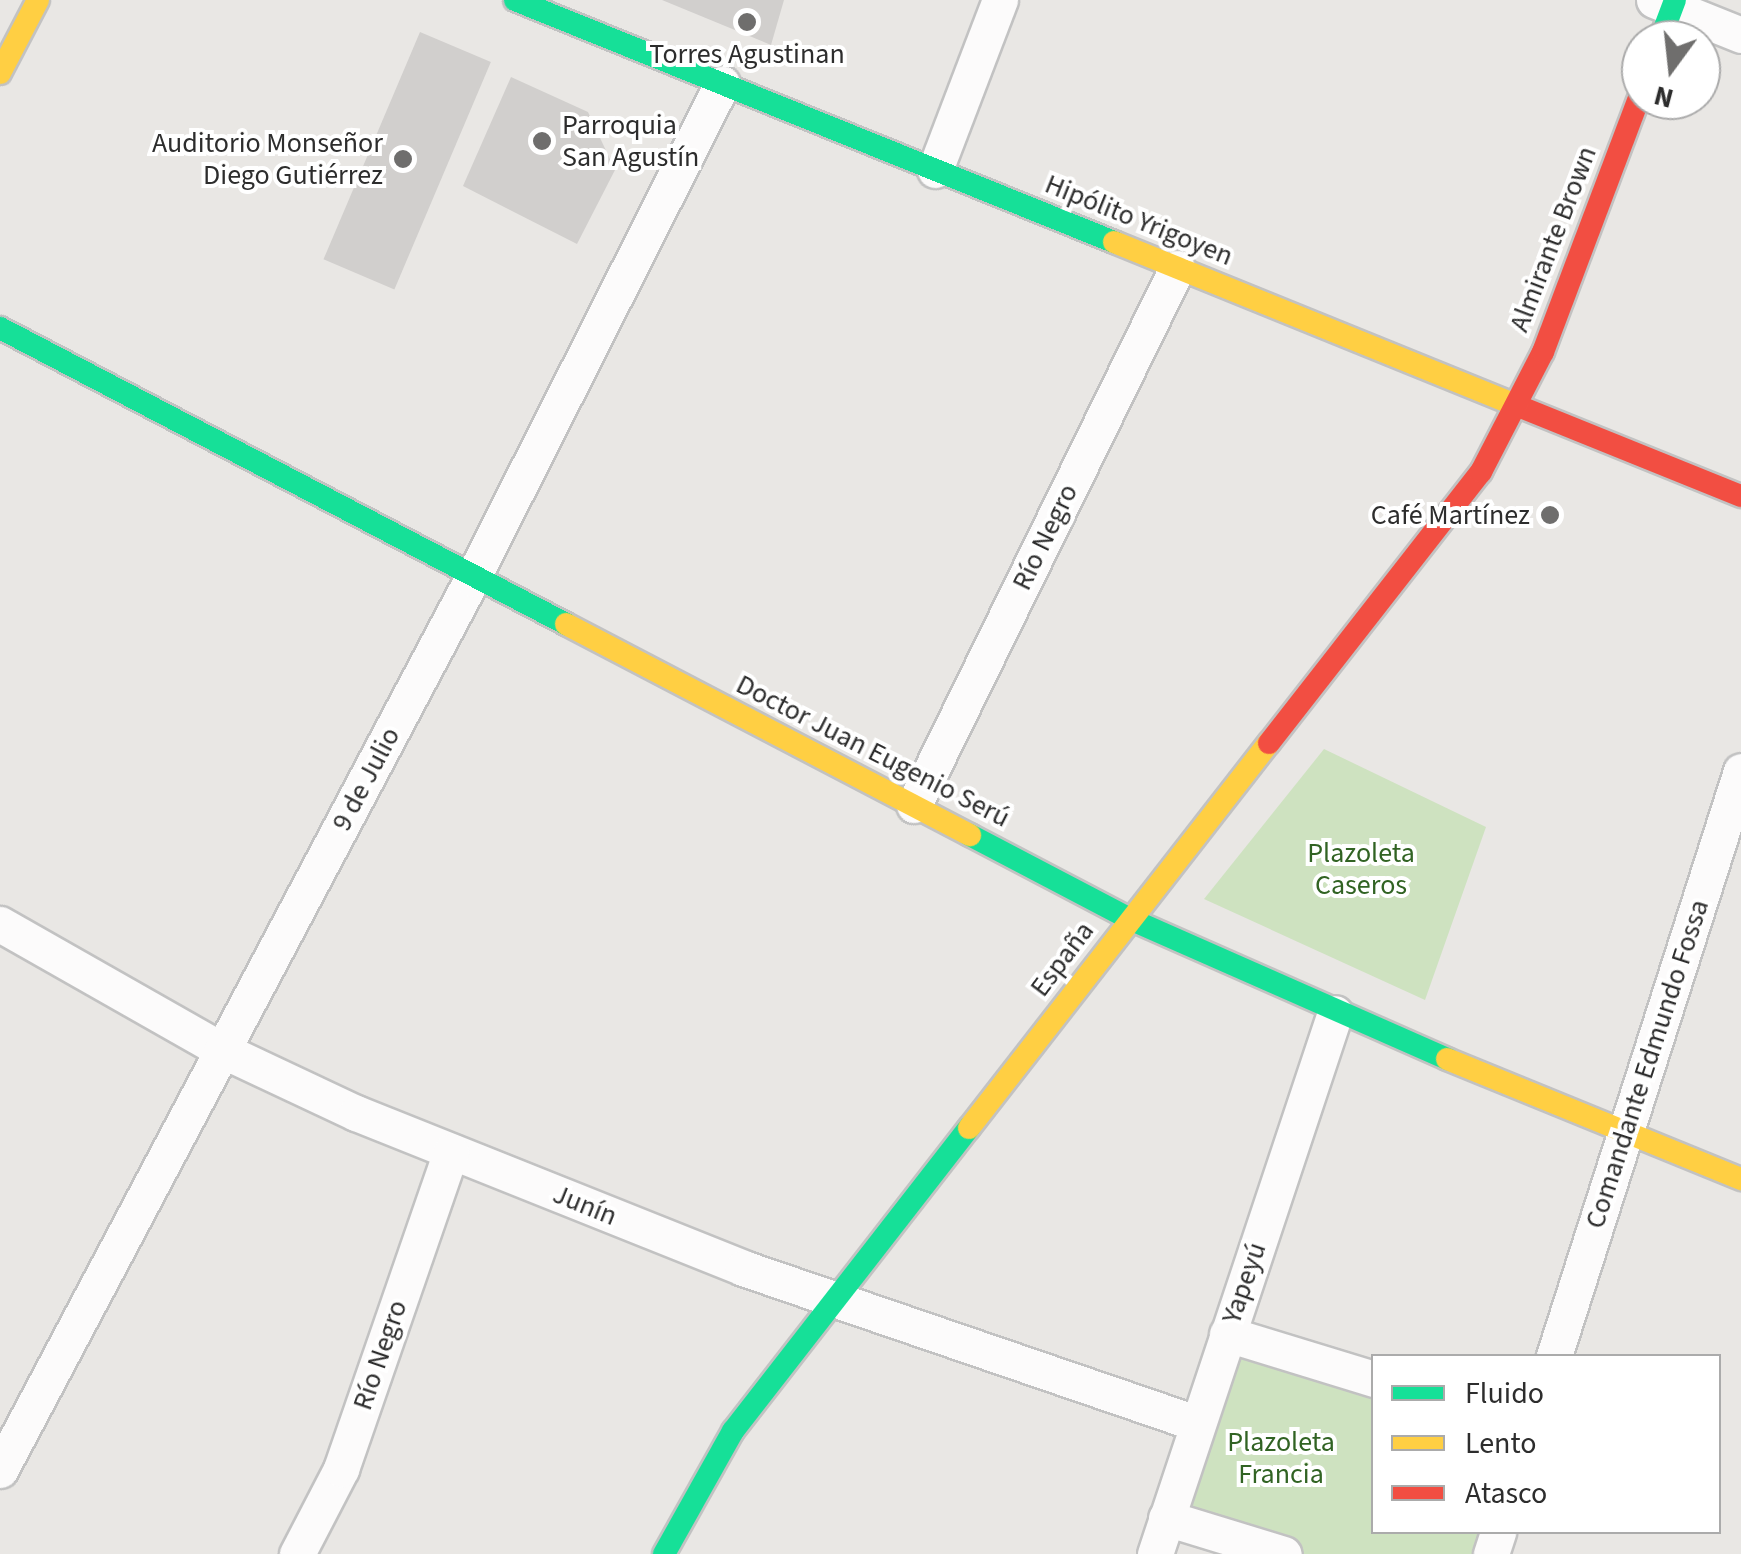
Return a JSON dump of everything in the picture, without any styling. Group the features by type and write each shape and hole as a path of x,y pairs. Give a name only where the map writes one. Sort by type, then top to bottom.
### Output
{"street":[{"path":"0,73 38,0"},
{"name":"Hipólito Yrigoyen","path":"514,0 1741,496"},
{"path":"935,170 1000,0"},
{"path":"1666,12 1741,35"},
{"name":"9 de Julio","path":"0,1470 472,579 722,84"},
{"name":"Almirante Brown","path":"1518,406 1630,120"},
{"name":"Río Negro","path":"914,805 1177,268"},
{"name":"Doctor Juan Eugenio Serú","path":"0,328 472,579 1130,920 1334,1013 1741,1179"},
{"name":"España","path":"664,1554 733,1431 1481,472 1518,406"},
{"name":"Comandante Edmundo Fossa","path":"1555,1354 1741,771"},
{"name":"Junín","path":"0,924 222,1050 451,1151 837,1302 1197,1422"},
{"name":"Yapeyú","path":"1155,1554 1334,1013"},
{"name":"Río Negro","path":"297,1554 340,1468 451,1151"},
{"path":"1227,1334 1371,1378"},
{"path":"1166,1518 1284,1554"}],"green space":[{"name":"Plazoleta Caseros","path":"1324,749 1486,827 1425,1000 1204,899"},
{"name":"Plazoleta Francia","path":"1227,1334 1371,1378 1371,1534 1497,1534 1491,1554 1284,1554 1166,1518"}],"building":[{"name":"Torres Agustinan","path":"662,0 784,0 771,45"},
{"name":"Auditorio Monseñor Diego Gutiérrez","path":"420,32 491,62 394,289 323,259"},
{"name":"Parroquia San Agustín","path":"511,77 588,112 615,170 577,244 463,186"}],"traffic: fast":[{"path":"515,0 1114,242"},
{"path":"1668,20 1675,0"},
{"path":"0,328 566,624"},
{"path":"970,835 1130,919 1447,1059"},
{"path":"664,1554 733,1431 969,1128"}],"traffic: slow":[{"path":"0,73 38,0"},
{"path":"1114,242 1523,408"},
{"path":"566,624 970,835"},
{"path":"969,1128 1269,743"},
{"path":"1447,1059 1741,1179"}],"traffic: jam":[{"path":"1269,743 1481,472 1543,352 1630,120"},
{"path":"1523,408 1741,496"}],"place":[{"name":"Torres Agustinan","path":"747,22"},
{"name":"Parroquia San Agustín","path":"542,141"},
{"name":"Auditorio Monseñor Diego Gutiérrez","path":"403,159"},
{"name":"Café Martínez","path":"1550,515"}]}
